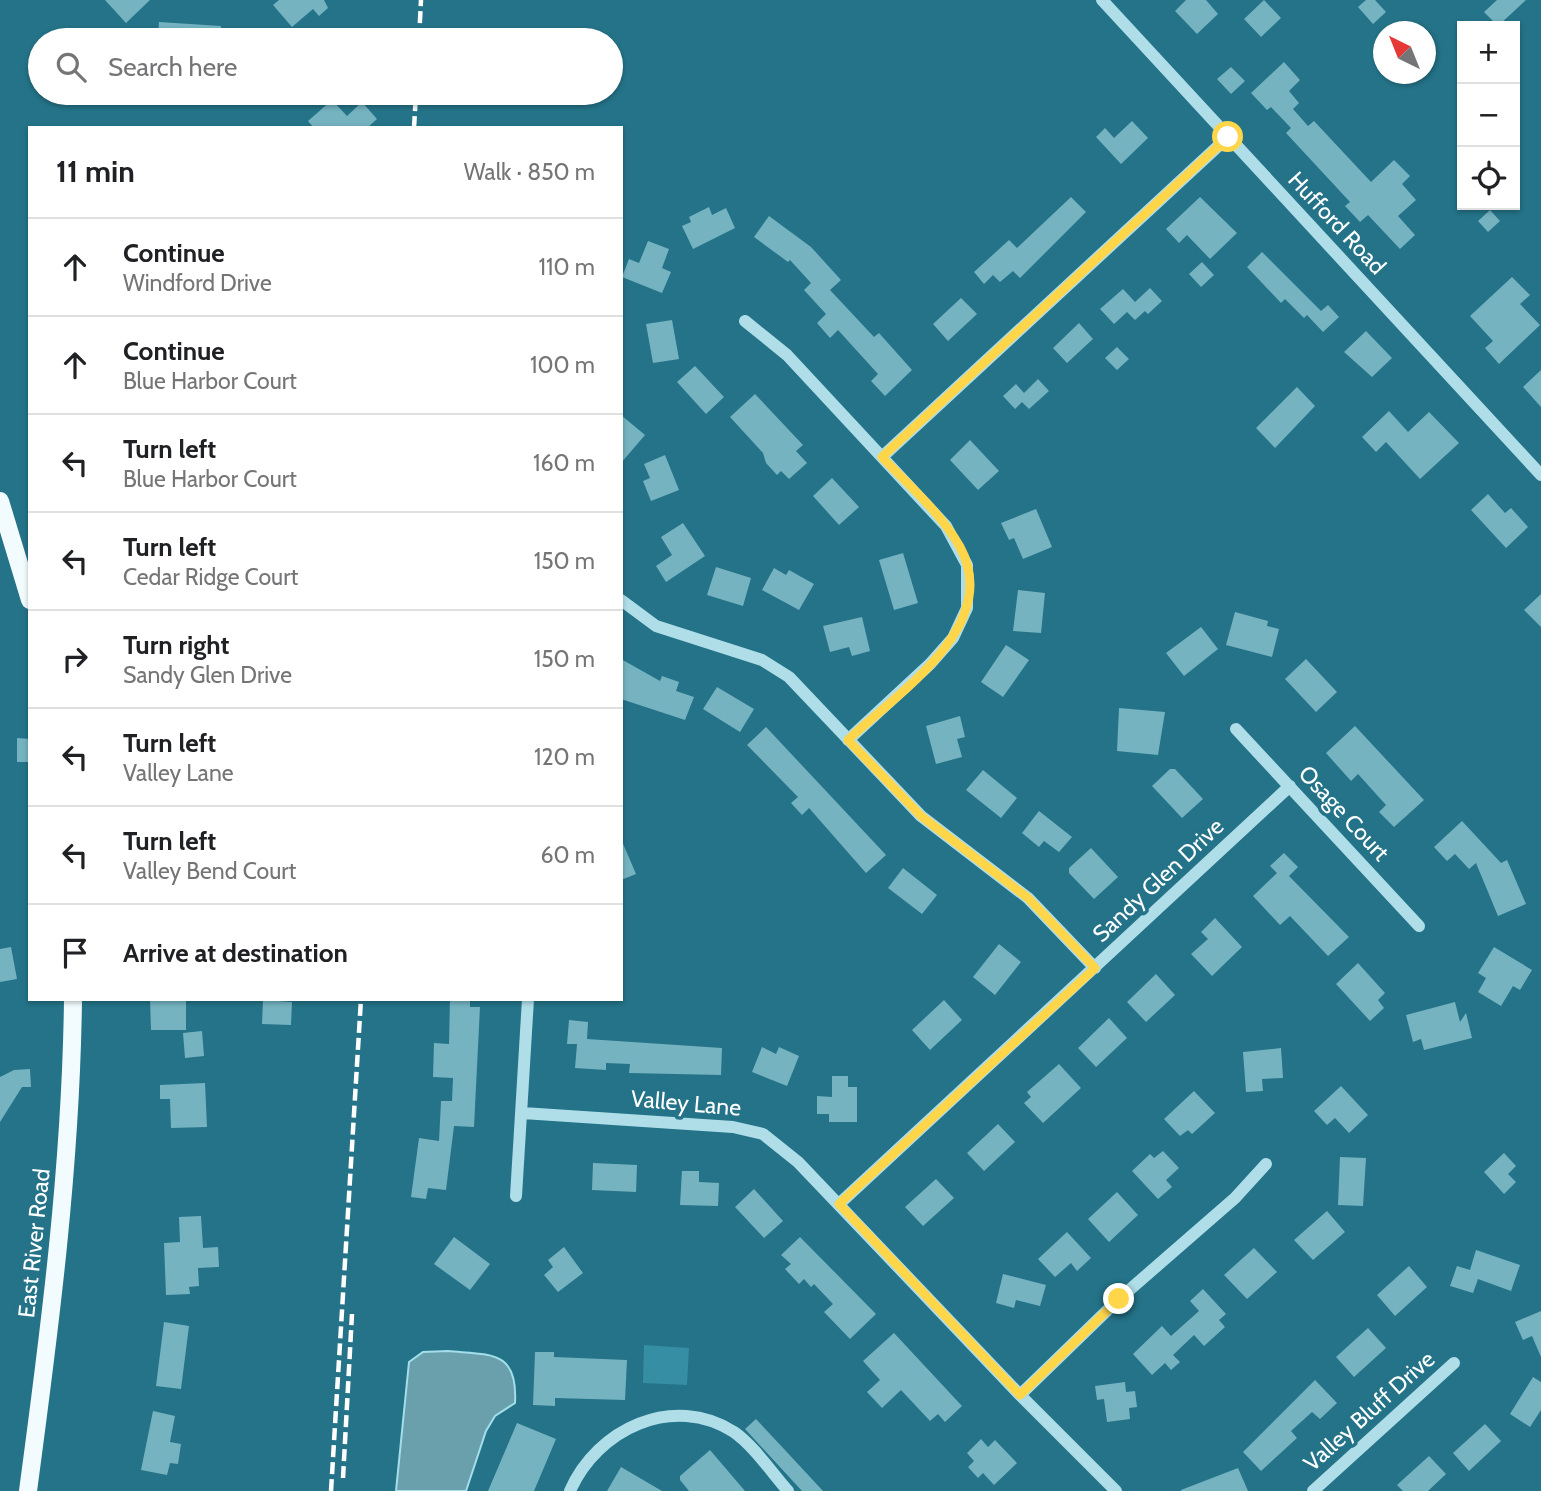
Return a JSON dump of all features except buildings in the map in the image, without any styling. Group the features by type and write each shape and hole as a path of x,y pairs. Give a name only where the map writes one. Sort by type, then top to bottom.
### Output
{"main road":[{"path":"0,501 28,593"},
{"name":"East River Road","path":"28,1491 58,1266 67,1164 73,1001"}],"street":[{"name":"Hufford Road","path":"1102,0 1541,475"},
{"path":"882,457 1228,137"},
{"path":"745,321 787,355 946,526 959,545 970,577 969,597 959,629 946,647 848,740"},
{"path":"623,601 656,625 774,666 789,677 921,816 1028,898 1095,968"},
{"name":"Osage Court","path":"1236,729 1419,926"},
{"name":"Sandy Glen Drive","path":"839,1204 1290,786"},
{"path":"516,1196 528,1001"},
{"name":"Valley Lane","path":"523,1113 675,1122 756,1131 782,1147 1116,1491"},
{"path":"1020,1395 1119,1299 1235,1199 1266,1164"},
{"name":"Valley Bluff Drive","path":"1313,1491 1454,1363"},
{"path":"570,1491 603,1444 635,1424 676,1416 696,1417 736,1433 788,1491"}],"shaded area":[{"path":"644,1345 689,1348 687,1385 643,1383"},
{"path":"448,1351 489,1355 506,1364 512,1373 515,1386 515,1403 495,1416 486,1431 466,1491 396,1491 409,1362 423,1352"}],"railway":[{"path":"420,28 421,0"},
{"path":"414,126 415,105"},
{"path":"331,1491 361,1001"},
{"path":"343,1478 352,1314"}],"route":[{"path":"1119,1299 1020,1395 839,1204 1095,968 1028,898 921,816 848,740 946,647 959,629 969,597 970,577 959,545 946,526 882,457 1228,137"}]}
